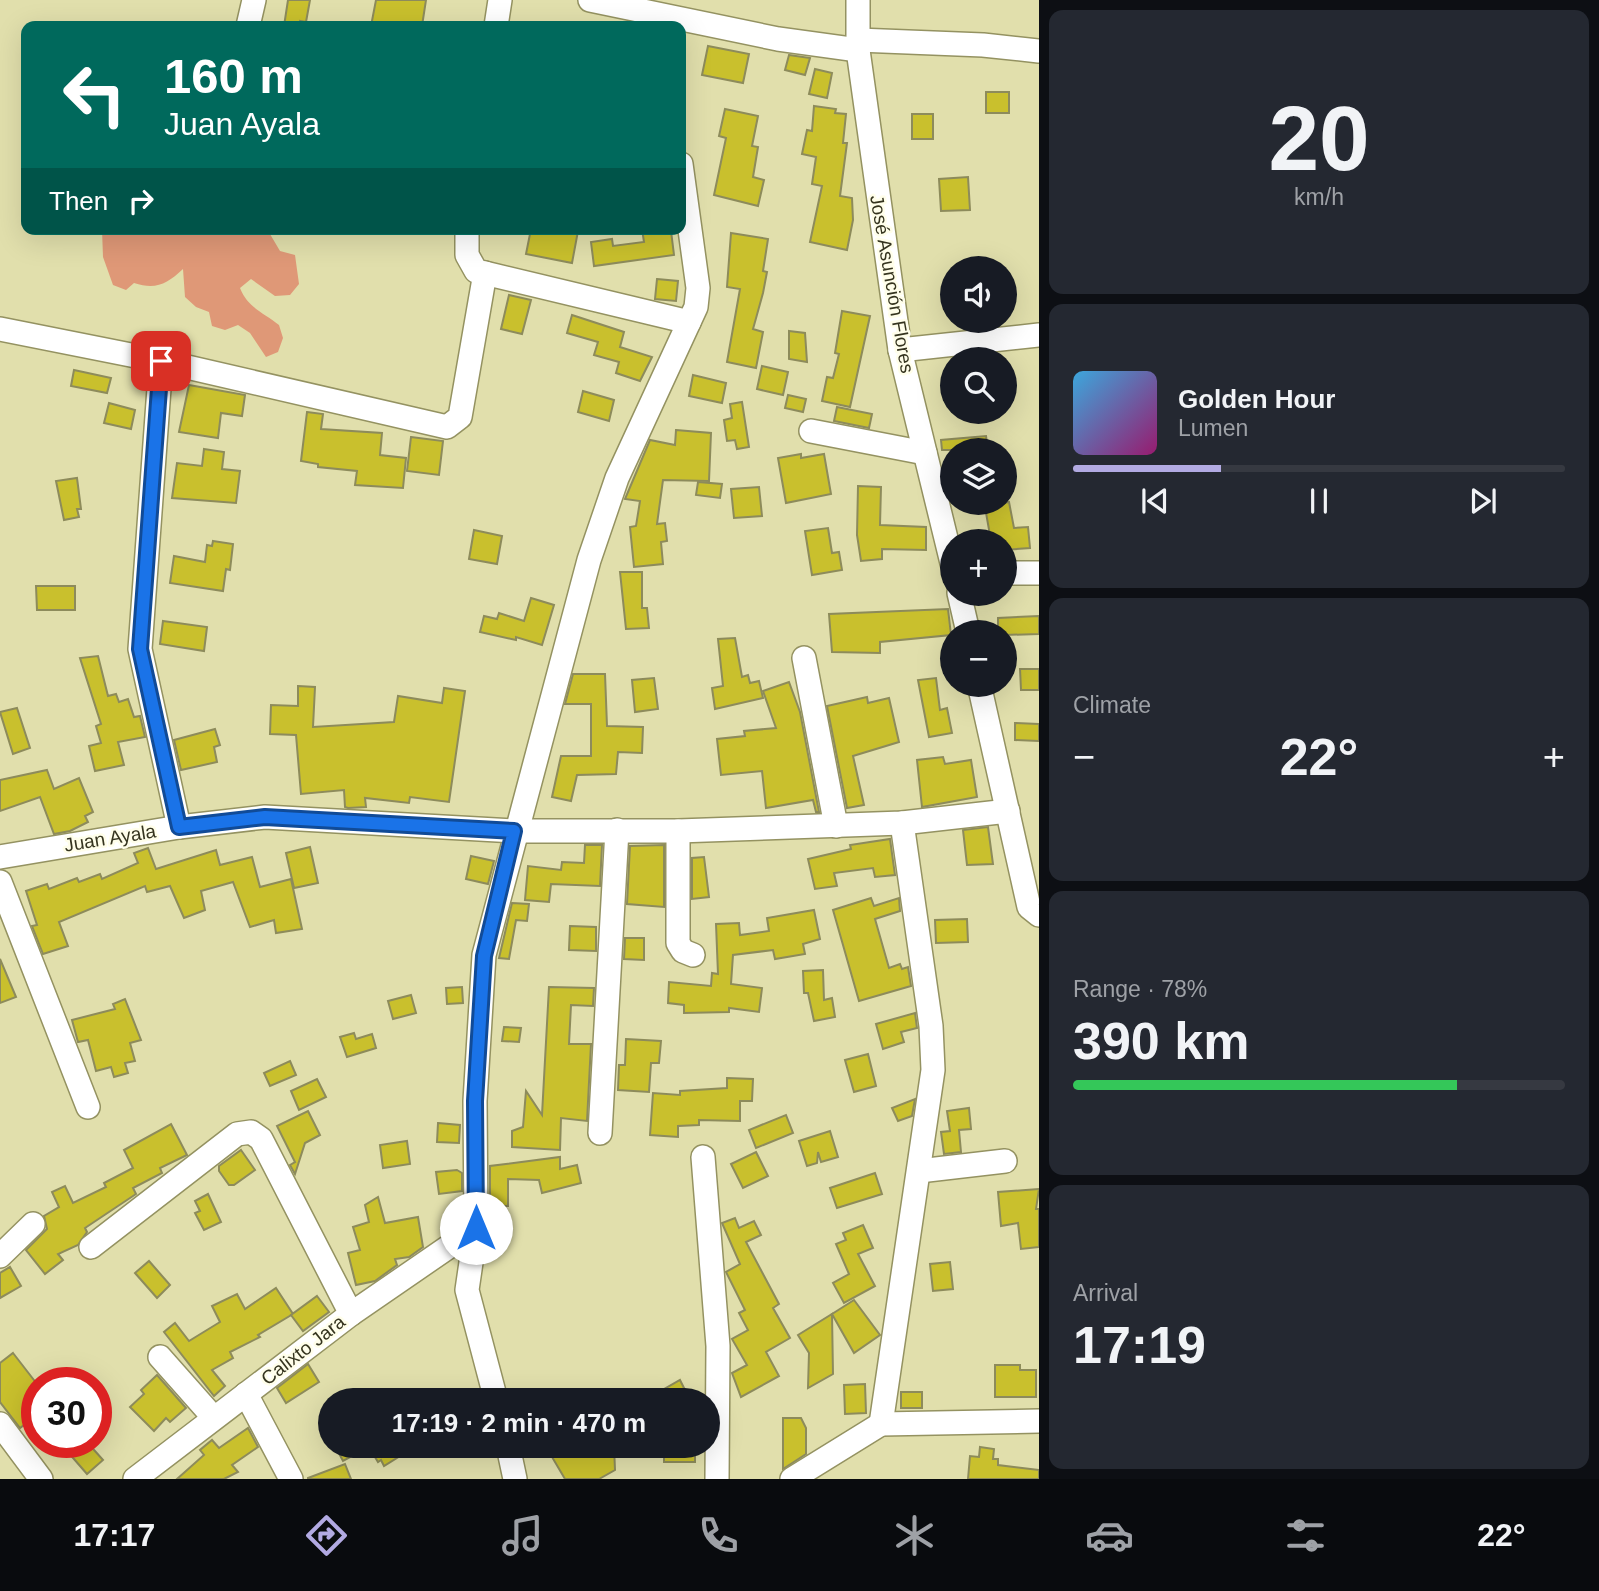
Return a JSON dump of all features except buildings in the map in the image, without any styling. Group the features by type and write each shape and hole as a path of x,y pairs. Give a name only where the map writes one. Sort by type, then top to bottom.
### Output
{"street":[{"path":"249,21 254,0"},
{"path":"497,21 500,0"},
{"path":"590,0 778,39 858,45 983,45 1039,51"},
{"name":"José Asunción Flores","path":"858,0 858,45 900,350 944,529"},
{"path":"493,1388 467,1290 476,1228 475,1101 484,956 514,831 593,548 617,478 689,322 698,288 686,200"},
{"path":"467,235 467,255 477,271 689,322"},
{"path":"0,329 161,361 447,428 460,417 485,273"},
{"path":"900,350 1039,335"},
{"path":"161,361 140,649 179,827"},
{"path":"811,431 925,453"},
{"path":"1017,573 1039,573"},
{"path":"804,658 836,826"},
{"path":"982,697 1034,911"},
{"name":"Juan Ayala","path":"0,857 179,827 265,817 514,831 678,831 902,823 1008,811"},
{"path":"881,1424 933,1070 931,1026 902,823"},
{"path":"600,1133 617,830"},
{"path":"678,831 678,943 683,951 693,956"},
{"path":"0,882 88,1107"},
{"path":"92,1247 237,1134 251,1132 261,1139 351,1314"},
{"path":"703,1157 718,1346 717,1479"},
{"path":"919,1171 1005,1161"},
{"path":"0,1256 33,1224"},
{"name":"Calixto Jara","path":"135,1479 351,1314 476,1228"},
{"path":"160,1357 214,1418"},
{"path":"246,1394 291,1479"},
{"path":"792,1479 881,1424 1039,1421"},
{"path":"0,1424 41,1479"},
{"path":"511,1458 515,1479"}],"shaded area":[{"path":"102,235 271,235 280,251 295,255 299,284 290,295 275,296 251,279 240,288 252,305 279,325 283,338 278,352 266,357 250,333 238,325 225,330 212,326 209,312 196,307 185,297 183,269 161,284 149,286 134,283 126,290 113,285 103,257"}],"route":[{"path":"161,361 140,649 179,827 265,817 514,831 484,956 475,1101 476,1228"}]}
